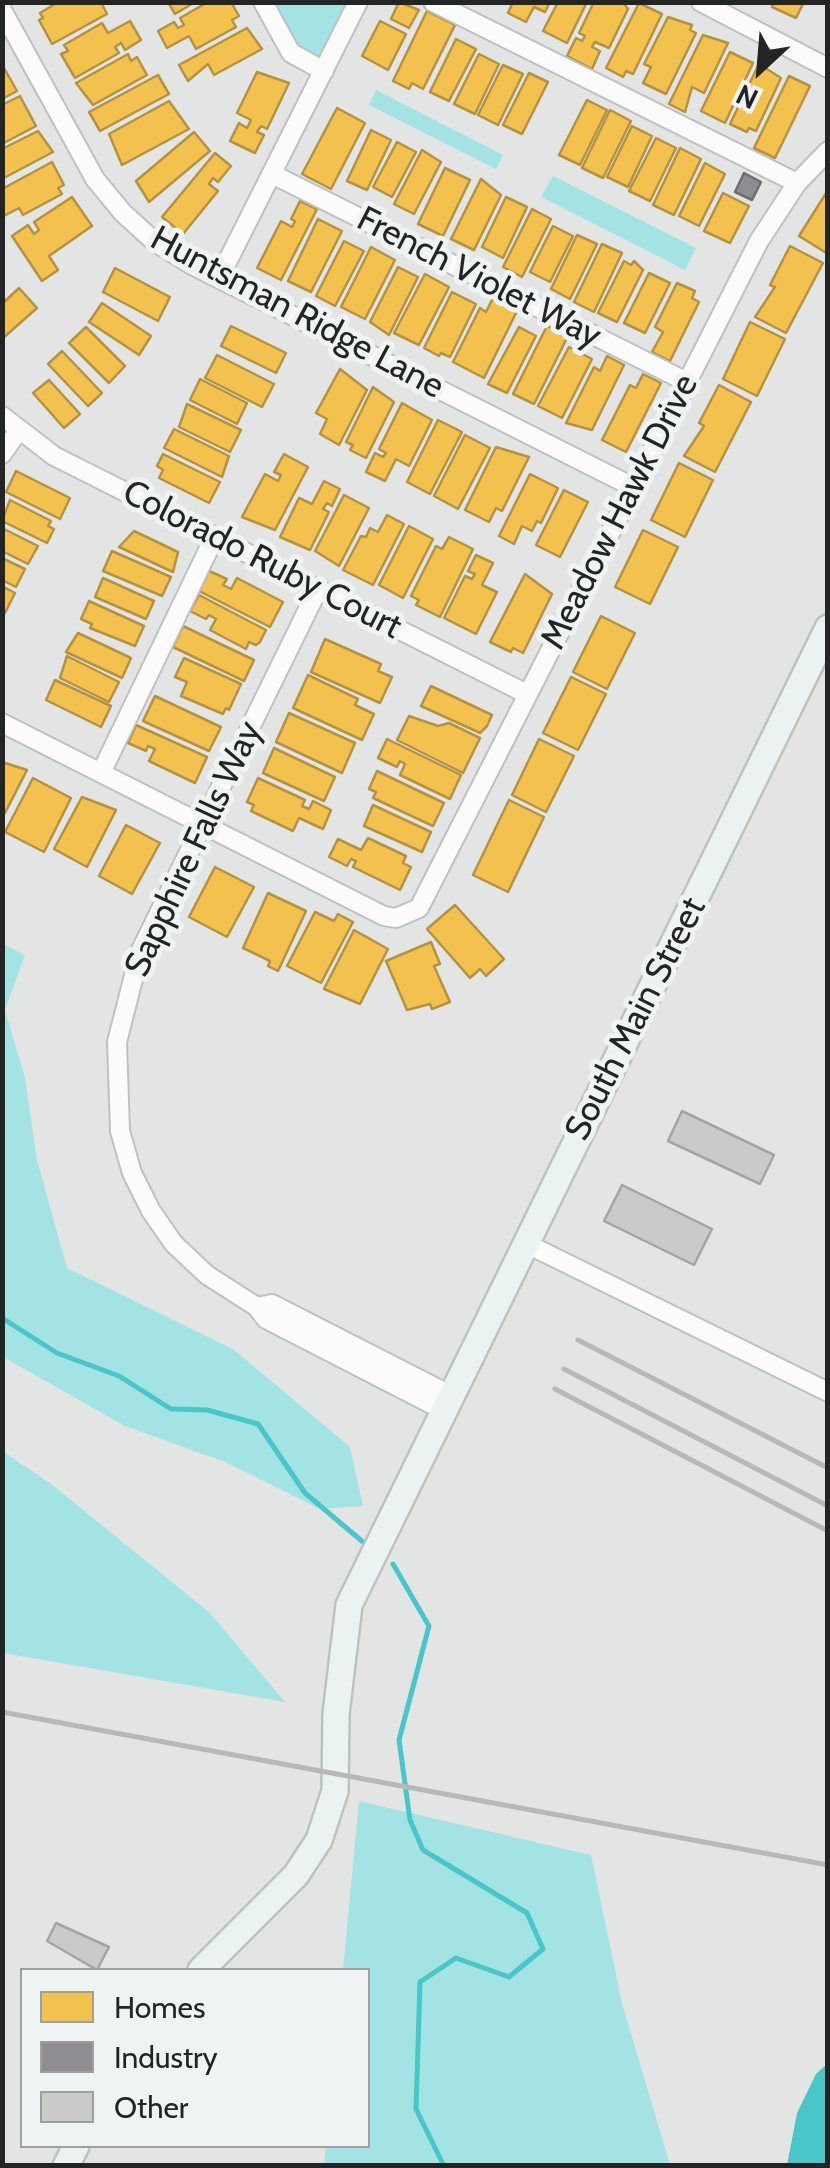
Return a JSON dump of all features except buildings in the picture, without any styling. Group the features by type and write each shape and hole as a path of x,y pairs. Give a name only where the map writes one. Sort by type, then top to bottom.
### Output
{"street":[{"path":"263,2 292,54 324,71"},
{"path":"219,278 358,2"},
{"path":"433,2 796,184"},
{"path":"701,2 828,68"},
{"name":"Huntsman Ridge Lane","path":"2,10 108,197 155,242 633,487"},
{"name":"Meadow Hawk Drive","path":"204,825 384,916 408,915 419,908 759,241 796,184 824,159"},
{"name":"French Violet Way","path":"272,174 686,382"},
{"name":"Colorado Ruby Court","path":"2,416 54,456 527,694"},
{"path":"2,454 19,430"},
{"path":"101,773 214,536"},
{"name":"Sapphire Falls Way","path":"318,589 140,952 117,1042 115,1087 132,1173 150,1211 174,1244 208,1275 257,1306 272,1304 446,1402"},
{"name":"South Main Street","path":"202,1968 296,1875 318,1840 335,1791 336,1714 349,1605 828,628"},
{"path":"2,723 204,825"},
{"path":"527,1244 828,1392"}],"shaded area":[{"path":"263,3 358,3 324,71 299,58"},
{"path":"376,90 503,155 496,169 369,105"},
{"path":"553,176 696,248 685,270 541,197"},
{"path":"3,944 25,955 5,1010 25,1078 37,1160 67,1268 233,1349 350,1447 363,1506 320,1509 225,1462 125,1426 3,1357"},
{"path":"2,1451 50,1483 210,1613 285,1702 3,1653"},
{"path":"359,1801 591,1855 622,2003 670,2165 324,2165 326,2148 370,2148 370,1968 343,1968"}],"water":[{"path":"827,2064 827,2165 787,2165 797,2113 816,2074"}],"waterway":[{"path":"2,1318 57,1353 119,1376 171,1409 207,1410 258,1424 305,1493 363,1542"},
{"path":"393,1564 429,1626 399,1740 410,1820 423,1850 527,1913 543,1949 509,1977 456,1958 420,1982 416,2109 444,2166"}],"railway":[{"path":"578,1340 828,1468"},
{"path":"564,1369 828,1506"},
{"path":"555,1389 828,1531"},
{"path":"2,1712 828,1865"}]}
